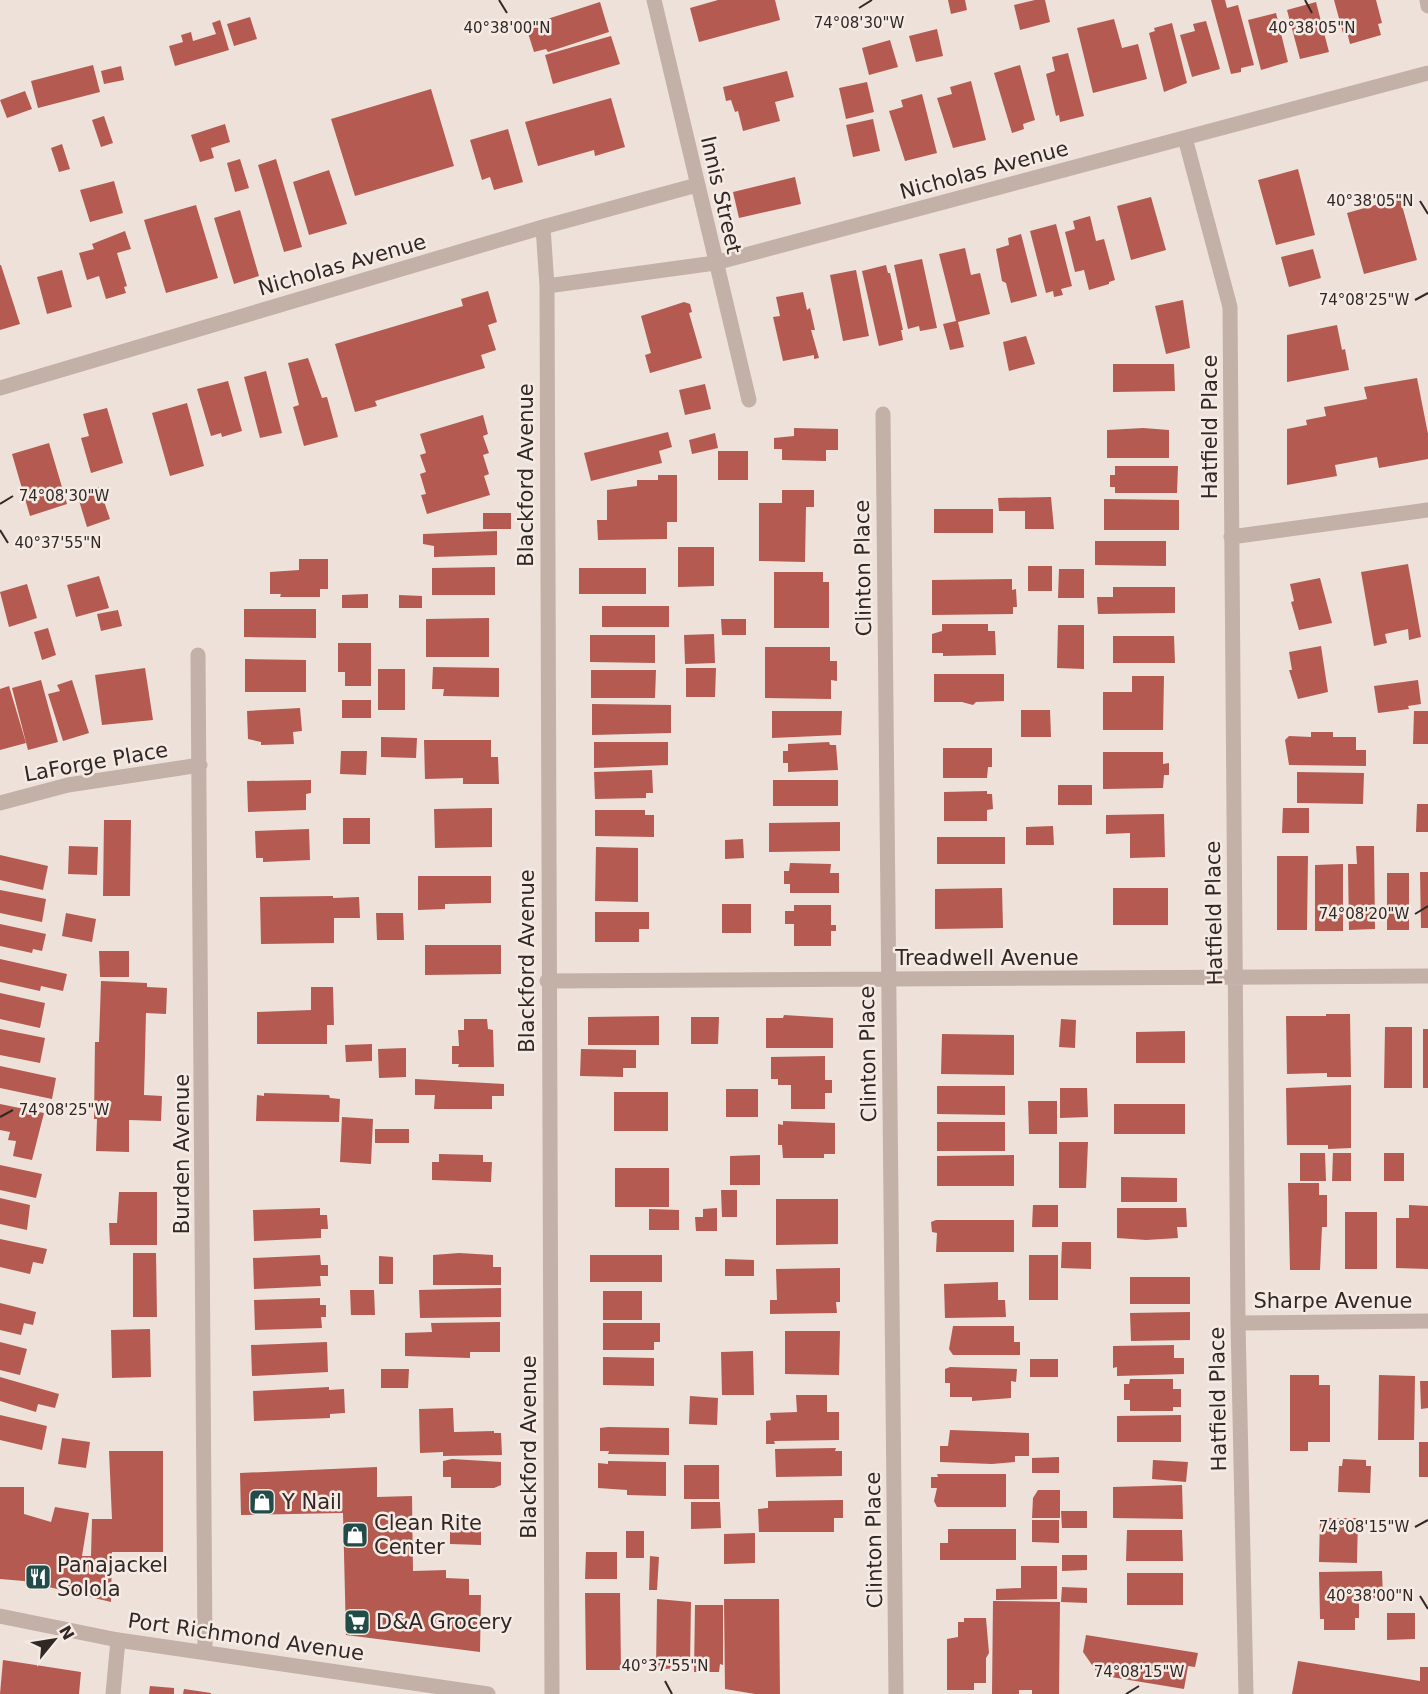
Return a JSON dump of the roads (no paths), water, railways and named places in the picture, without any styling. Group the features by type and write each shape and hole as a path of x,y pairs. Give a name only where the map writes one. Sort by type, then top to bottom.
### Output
{"street":[{"name":"Innis Street","path":"654,0 749,400"},
{"path":"1426,0 1428,6"},
{"name":"Nicholas Avenue","path":"547,286 715,263 1428,73"},
{"name":"Hatfield Place","path":"1185,138 1230,307 1238,1323 1246,1694"},
{"name":"Nicholas Avenue","path":"0,388 543,227 697,185"},
{"name":"Blackford Avenue","path":"543,227 547,286 547,981 552,1694"},
{"name":"Clinton Place","path":"883,414 896,1694"},
{"path":"1231,537 1428,510"},
{"name":"Burden Avenue","path":"198,655 205,1652"},
{"name":"LaForge Place","path":"0,803 68,785 200,765"},
{"name":"Treadwell Avenue","path":"547,981 1428,976"},
{"name":"Sharpe Avenue","path":"1238,1323 1428,1321"},
{"name":"Port Richmond Avenue","path":"0,1616 118,1640 488,1694"},
{"path":"113,1694 118,1640"}],"place":[{"name":"Y Nail","path":"262,1502"},
{"name":"Clean Rite Center","path":"355,1535"},
{"name":"Panajackel Solola","path":"38,1577"},
{"name":"D&A Grocery","path":"357,1622"}]}
